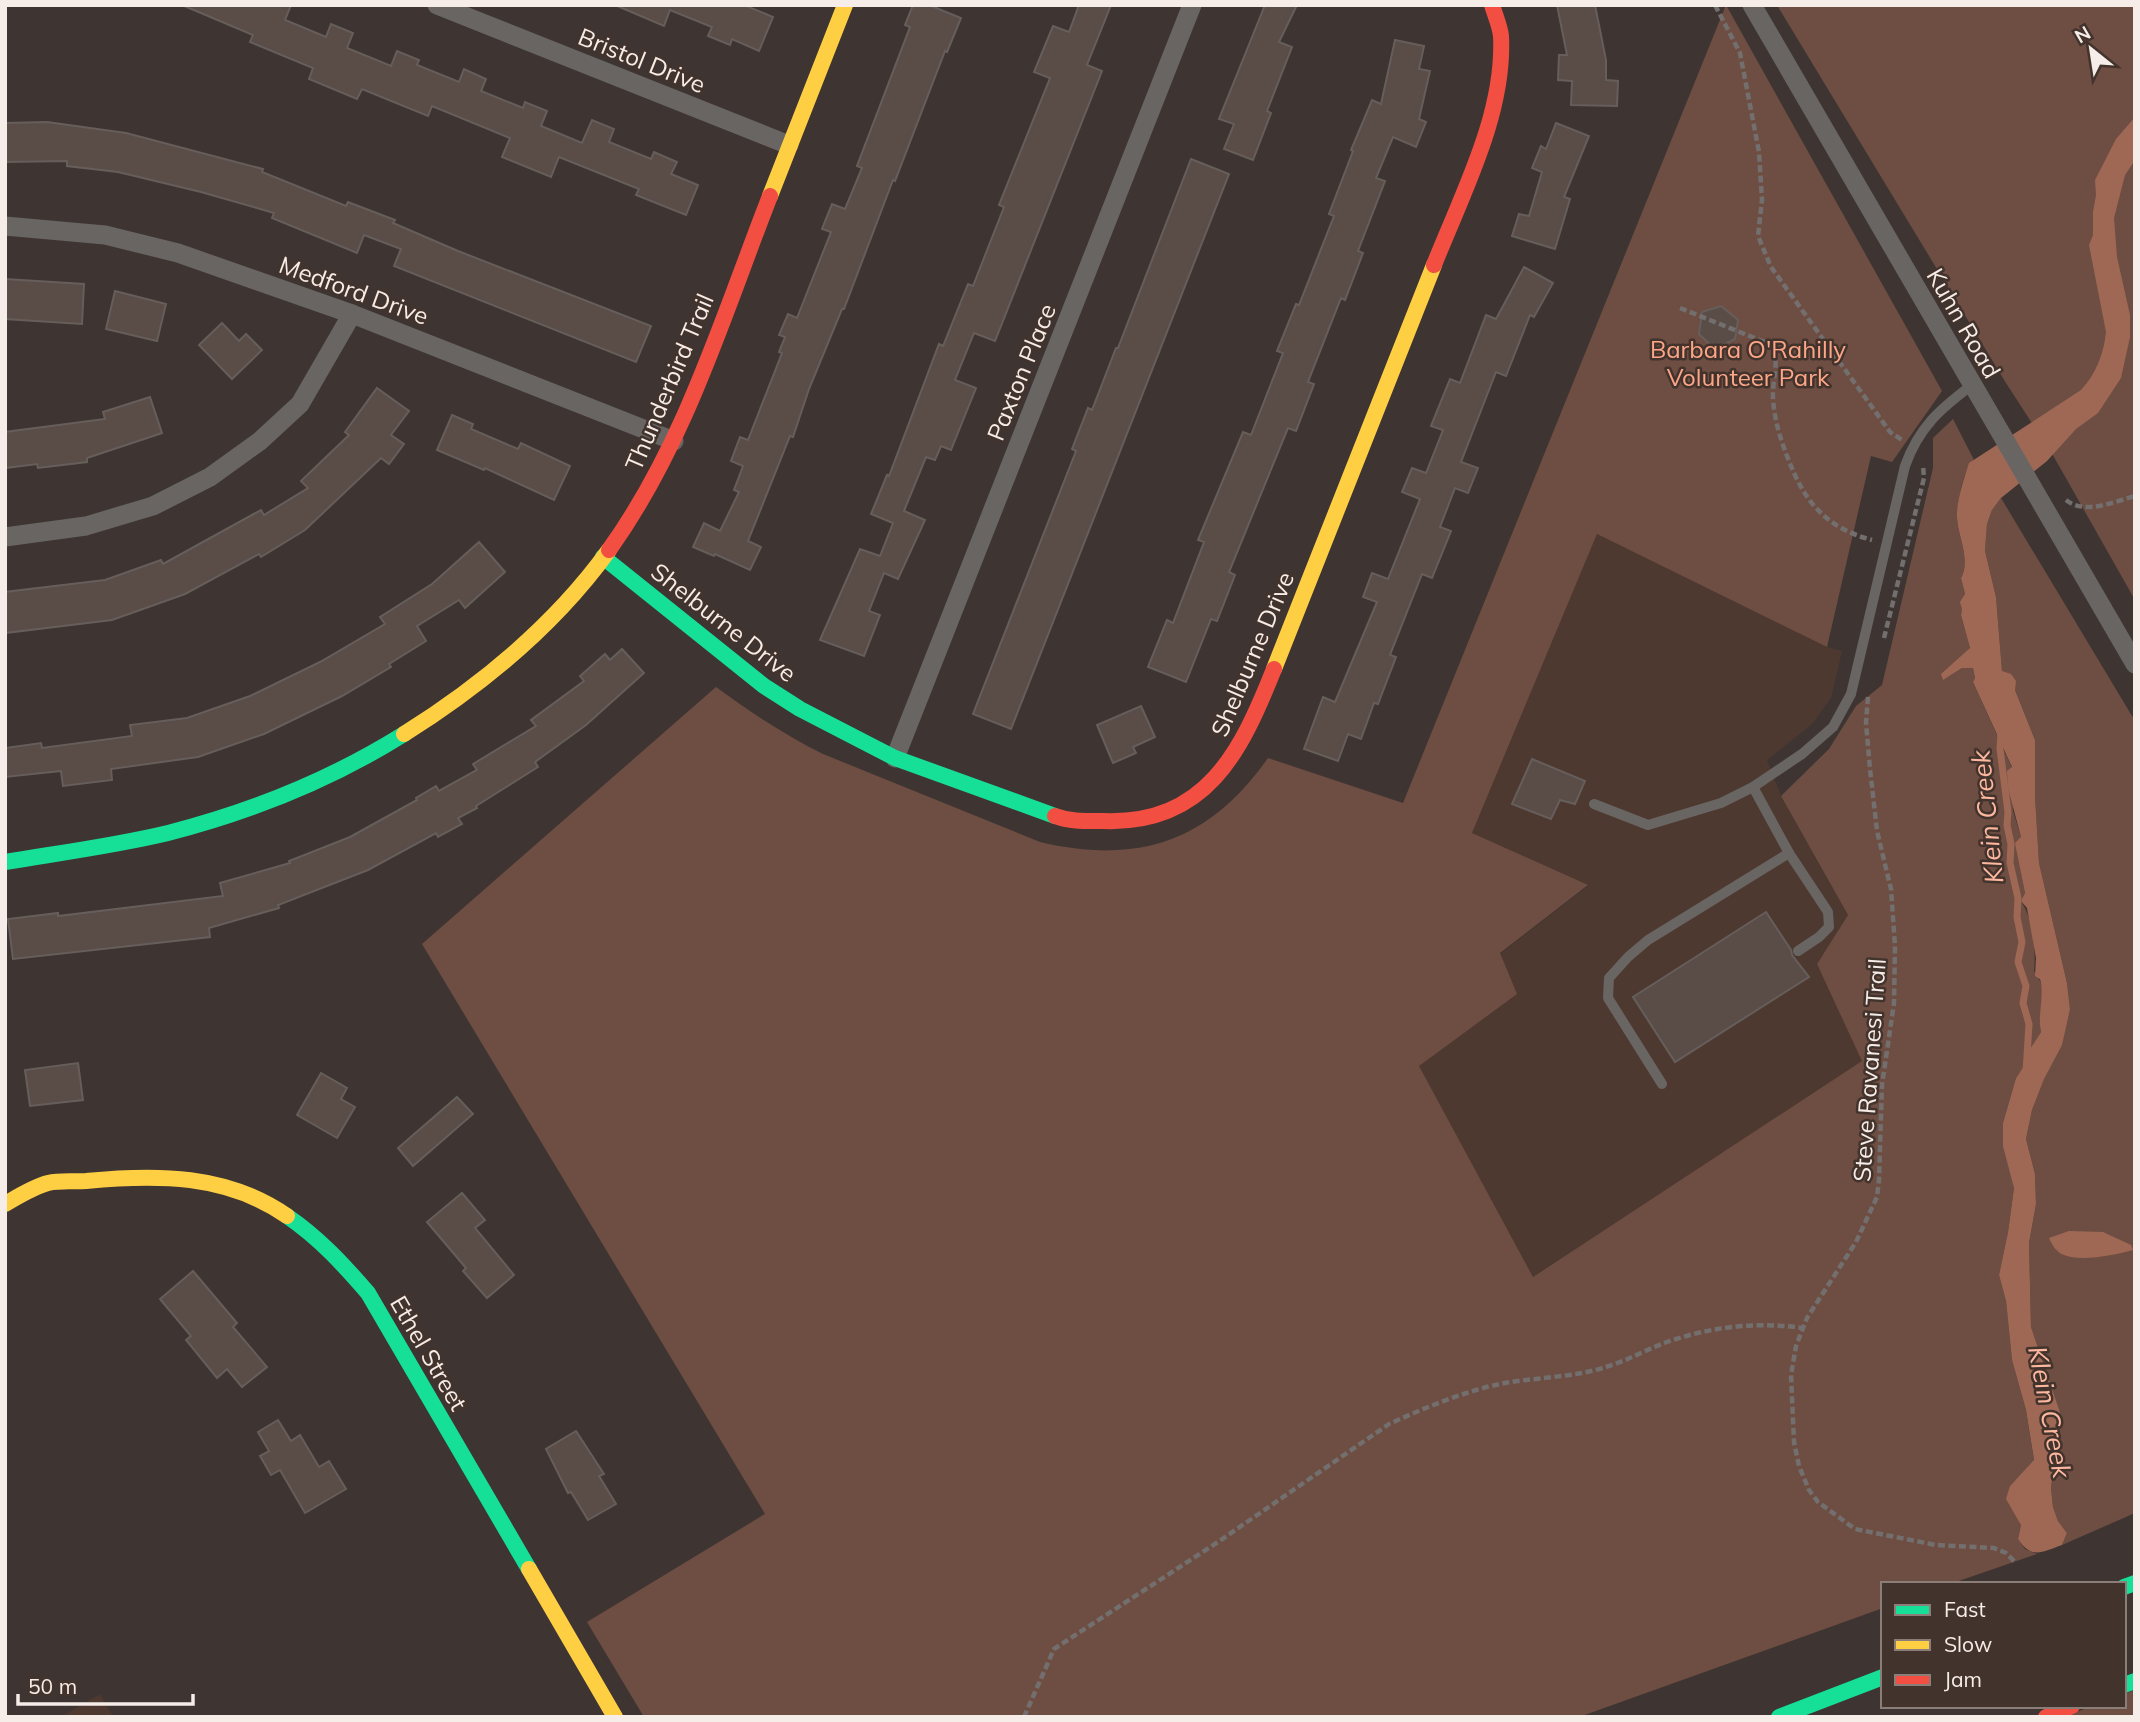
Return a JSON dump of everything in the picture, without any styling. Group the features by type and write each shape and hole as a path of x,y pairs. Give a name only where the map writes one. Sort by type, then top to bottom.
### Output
{"street":[{"name":"Bristol Drive","path":"437,5 789,145"},
{"name":"Thunderbird Trail","path":"5,862 124,843 190,827 294,790 370,754 432,717 505,663 546,622 603,558 634,515 674,441 845,5"},
{"name":"Paxton Place","path":"895,758 1192,5"},
{"name":"Shelburne Drive","path":"603,558 764,686 800,709 895,758 1066,820 1126,822 1166,812 1211,783 1232,758 1260,704 1489,125 1497,90 1502,34 1492,5"},
{"name":"Kuhn Road","path":"1752,5 2135,664"},
{"name":"Medford Drive","path":"5,226 132,240 178,253 352,314 674,441"},
{"path":"5,537 86,526 153,506 210,477 260,441 299,404 352,314"},
{"name":"Ethel Street","path":"5,1203 51,1183 84,1182 106,1177 148,1174 217,1182 263,1202 296,1221 330,1247 368,1293 615,1717"},
{"path":"1779,1717 1881,1678"},
{"path":"2046,1717 2067,1708"}],"lane":[{"path":"1594,804 1648,825 1721,803 1753,787 1802,754 1833,727 1852,694 1886,543 1912,446 1939,410 1972,385"},
{"path":"1753,787 1789,853 1829,912 1829,927 1798,951"},
{"path":"1662,1084 1608,998 1609,978 1648,940 1789,853"}],"path":[{"path":"1715,5 1740,53 1759,152 1762,200 1758,236 1771,267 1890,432 1901,439"},
{"path":"1680,308 1772,345 1776,352 1774,413 1781,441 1803,493 1814,508 1835,525 1852,534 1886,543"},
{"path":"1881,647 1924,478 1923,465"},
{"path":"2059,491 2067,502 2079,507 2090,507 2135,496"},
{"name":"Steve Ravanesi Trail","path":"1871,686 1866,723 1869,757 1877,831 1891,888 1895,946 1894,1003 1882,1085 1879,1180 1877,1197 1856,1242 1803,1328 1796,1346 1791,1375 1794,1442 1799,1466 1818,1502 1855,1529 1936,1545 1994,1548 2006,1553 2016,1563"},
{"path":"1024,1717 1054,1649 1218,1542 1390,1424 1408,1415 1498,1384 1569,1375 1606,1367 1686,1336 1743,1325 1775,1324 1803,1328"}],"shaded area":[{"path":"1597,534 1827,647 1842,651 1831,698 1812,724 1767,760 1781,796 1848,915 1817,964 1863,1061 1533,1277 1418,1065 1516,994 1500,954 1588,886 1472,833"},
{"path":"100,1694 113,1717 61,1717"}],"green space":[{"name":"Barbara O'Rahilly Volunteer Park","path":"1726,5 1942,391 1892,462 1871,456 1827,647 1597,534 1472,833 1588,885 1500,953 1517,994 1419,1066 1533,1277 1862,1061 1817,964 1848,915 1781,796 1829,749 1856,706 1882,685 1933,468 1933,438 1953,419 1974,460 1964,478 1957,518 1965,564 1961,578 1965,594 1961,615 1970,648 1944,679 1962,668 1973,668 1973,682 2012,768 2013,811 2021,837 2018,856 2025,893 2021,901 2031,926 2034,971 2042,986 2041,1032 2030,1049 2031,1057 2016,1078 2003,1123 2014,1188 1999,1275 2006,1301 2012,1360 2026,1410 2034,1461 2010,1486 2021,1525 2018,1539 2025,1549 2037,1554 1956,1582 1881,1582 1881,1609 1579,1717 644,1717 587,1622 765,1514 422,944 716,687 768,723 823,754 1040,842 1109,850 1140,848 1169,840 1196,828 1221,810 1245,787 1268,758 1403,803"},
{"path":"1777,5 2135,5 2135,600 2054,457 2006,383"},
{"path":"2001,498 2135,721 2135,1513 2062,1545 2067,1533 2058,1521 2053,1507 2051,1488 2060,1412 2031,1327 2029,1243 2036,1204 2035,1174 2026,1139 2032,1110 2070,1009 2067,983 2039,863 2035,740 2015,690 2002,671 1996,597 1985,551 1987,524 1992,510"},
{"path":"2135,1690 2135,1717 2064,1717 2087,1708 2126,1708 2126,1693"}],"water":[{"path":"2135,117 2135,160 2125,175 2114,218 2117,257 2130,315 2130,337 2121,378 2098,413 2076,429 2047,461 2001,498 1992,510 1987,524 1985,551 1996,597 2002,671 2011,674 2016,681 2015,690 2035,740 2039,863 2067,983 2070,1009 2062,1045 2032,1110 2026,1139 2035,1174 2036,1204 2029,1243 2031,1327 2060,1412 2051,1488 2053,1507 2058,1521 2067,1533 2062,1545 2038,1553 2028,1550 2018,1539 2021,1525 2006,1499 2010,1486 2034,1460 2026,1410 2012,1360 2006,1301 1999,1275 2014,1188 2003,1146 2003,1123 2016,1078 2030,1057 2030,1049 2041,1032 2041,986 2040,979 2035,976 2036,958 2027,908 2021,901 2025,893 2015,843 2021,837 2008,788 2007,771 2012,767 1973,682 1973,668 1962,668 1943,680 1941,674 1970,648 1961,615 1960,602 1965,594 1961,578 1965,564 1957,518 1959,498 1969,463 2081,390 2095,370 2101,355 2106,332 2089,245 2093,235 2095,180 2116,139"},
{"path":"2069,1231 2103,1232 2131,1245 2133,1250 2088,1258 2064,1255 2055,1248 2049,1238"}],"building":[{"path":"182,5 291,5 285,20 326,37 331,24 353,33 347,48 391,66 397,51 419,60 417,65 459,82 464,69 486,79 481,91 523,108 525,102 547,111 541,126 582,143 592,120 614,129 609,142 651,159 654,152 677,162 671,174 698,185 686,215 636,195 639,189 559,157 551,177 502,157 510,138 432,106 428,116 362,89 357,99 309,79 313,68 250,42 253,35"},
{"path":"615,5 744,5 773,17 759,51 732,39 730,45 708,36 712,27 670,10 664,26"},
{"path":"913,5 929,5 961,18 947,52 945,51 844,309 809,389 793,437 790,436 748,541 761,547 750,570 693,547 704,523 720,531 739,492 734,490 743,466 731,461 740,437 748,440 782,353 779,352 785,337 779,335 788,314 797,318 831,232 822,229 832,204 845,209 862,168 857,166 910,27 905,25"},
{"path":"1079,5 1111,5 1087,65 1102,71 995,341 974,333 955,380 976,388 951,450 941,446 935,460 926,457 904,511 925,520 898,579 884,573 869,611 880,615 864,656 820,640 860,549 880,556 893,523 871,514 887,475 889,476 939,344 943,346 968,284 973,286 1004,207 999,205 1050,78 1034,72 1053,26 1069,32"},
{"path":"1265,5 1297,5 1279,42 1292,47 1267,111 1271,113 1253,160 1224,149 1234,124 1219,119"},
{"path":"1557,5 1595,5 1606,60 1606,80 1618,81 1617,106 1571,105 1572,81 1558,80 1559,55 1567,55"},
{"path":"1395,40 1424,46 1419,69 1430,71 1419,119 1426,122 1416,147 1393,137 1376,178 1385,181 1358,251 1363,253 1345,300 1341,298 1308,382 1314,384 1296,431 1288,428 1229,572 1235,575 1217,621 1211,619 1186,682 1148,667 1167,620 1173,623 1204,542 1198,540 1243,432 1251,435 1283,353 1277,351 1296,304 1299,305 1334,216 1329,214 1353,151 1351,150 1372,100 1381,104"},
{"path":"47,122 126,133 263,169 262,172 346,206 348,202 395,220 393,223 458,251 651,326 636,362 394,266 401,249 364,235 357,253 272,218 274,213 201,192 118,172 67,166 67,161 5,162 5,123"},
{"path":"1556,123 1589,136 1564,197 1570,199 1555,249 1512,236 1519,214 1529,216 1542,172 1532,168 1541,146 1546,149"},
{"path":"1191,159 1229,174 1011,729 973,714 1076,451 1072,449 1088,408 1092,410 1118,348"},
{"path":"1524,267 1553,283 1534,317 1530,315 1506,376 1496,372 1461,462 1478,468 1468,493 1455,488 1440,527 1451,531 1432,578 1422,574 1390,655 1396,657 1378,704 1374,703 1361,739 1348,734 1338,761 1304,749 1323,697 1335,702 1377,602 1363,597 1372,573 1388,579 1420,499 1402,492 1412,468 1426,473 1443,430 1431,426 1450,379 1460,383 1486,315 1496,319"},
{"path":"5,279 84,284 82,324 5,319"},
{"path":"115,291 166,304 157,341 106,329"},
{"path":"1721,306 1738,320 1735,339 1715,349 1699,334 1702,312"},
{"path":"222,323 239,341 246,334 262,350 232,379 199,345"},
{"path":"377,388 409,411 391,435 404,444 389,464 381,458 305,530 261,557 259,554 185,594 112,620 5,633 5,592 105,580 161,560 163,564 261,510 264,515 308,488 301,481 349,435 345,432"},
{"path":"150,397 162,433 87,458 87,462 38,468 37,464 5,468 5,432 105,419 103,412"},
{"path":"452,415 473,424 471,429 518,449 521,443 570,466 554,500 485,468 484,470 437,450"},
{"path":"479,542 505,572 465,608 459,600 417,626 426,641 389,664 391,667 342,696 264,734 198,757 111,769 112,780 63,786 61,771 5,777 5,748 41,743 42,748 132,736 130,725 187,718 250,696 320,662 385,624 380,617 432,584"},
{"path":"622,649 644,673 586,725 535,762 538,767 458,818 462,824 438,837 436,833 368,870 278,905 279,908 209,928 210,937 13,959 8,919 58,913 58,916 223,896 220,883 290,863 289,861 350,837 417,800 416,798 436,786 439,791 477,770 473,764 536,726 531,720 584,681 580,676 605,654 610,660"},
{"path":"1141,706 1155,737 1133,747 1136,753 1113,763 1097,725"},
{"path":"1532,759 1585,781 1575,804 1560,800 1551,819 1512,804"},
{"path":"1766,912 1809,977 1675,1062 1633,997"},
{"path":"78,1063 83,1100 30,1106 25,1070"},
{"path":"321,1073 347,1088 341,1099 355,1107 337,1138 297,1115"},
{"path":"457,1097 473,1114 413,1166 398,1148"},
{"path":"462,1193 485,1220 475,1228 514,1275 487,1298 463,1271 466,1268 427,1222"},
{"path":"193,1271 237,1323 233,1327 267,1367 242,1387 227,1369 217,1378 186,1340 191,1336 160,1299"},
{"path":"278,1420 291,1441 300,1435 319,1467 329,1461 346,1489 305,1513 280,1470 271,1475 260,1456 269,1451 258,1432"},
{"path":"576,1431 604,1474 599,1476 616,1504 588,1520 571,1492 568,1493 546,1449"}],"waterway":[{"name":"Klein Creek","path":"2001,733 2000,749 2011,844 2010,863 2018,898 2017,917 2022,942 2018,962 2026,986 2023,1003 2029,1024 2026,1072"}],"traffic: fast":[{"path":"603,557 764,686 800,709 895,758 1055,816"},
{"path":"5,862 107,846 199,825 319,780 404,734"},
{"path":"287,1216 330,1252 368,1293 529,1569"},
{"path":"2126,1586 2135,1583"},
{"path":"1779,1717 1881,1678"},
{"path":"2126,1684 2135,1681"}],"traffic: slow":[{"path":"770,196 845,5"},
{"path":"1274,669 1434,265"},
{"path":"404,734 461,695 516,652 565,604 609,550"},
{"path":"5,1204 31,1189 53,1182 165,1178 190,1180 240,1192 287,1216"},
{"path":"529,1569 615,1717"}],"traffic: jam":[{"path":"1434,265 1480,153 1496,95 1501,36 1492,5"},
{"path":"609,550 660,467 681,423 770,196"},
{"path":"1055,816 1085,821 1139,819 1169,811 1194,797 1215,778 1233,755 1274,669"},
{"path":"2046,1717 2067,1708"}]}
